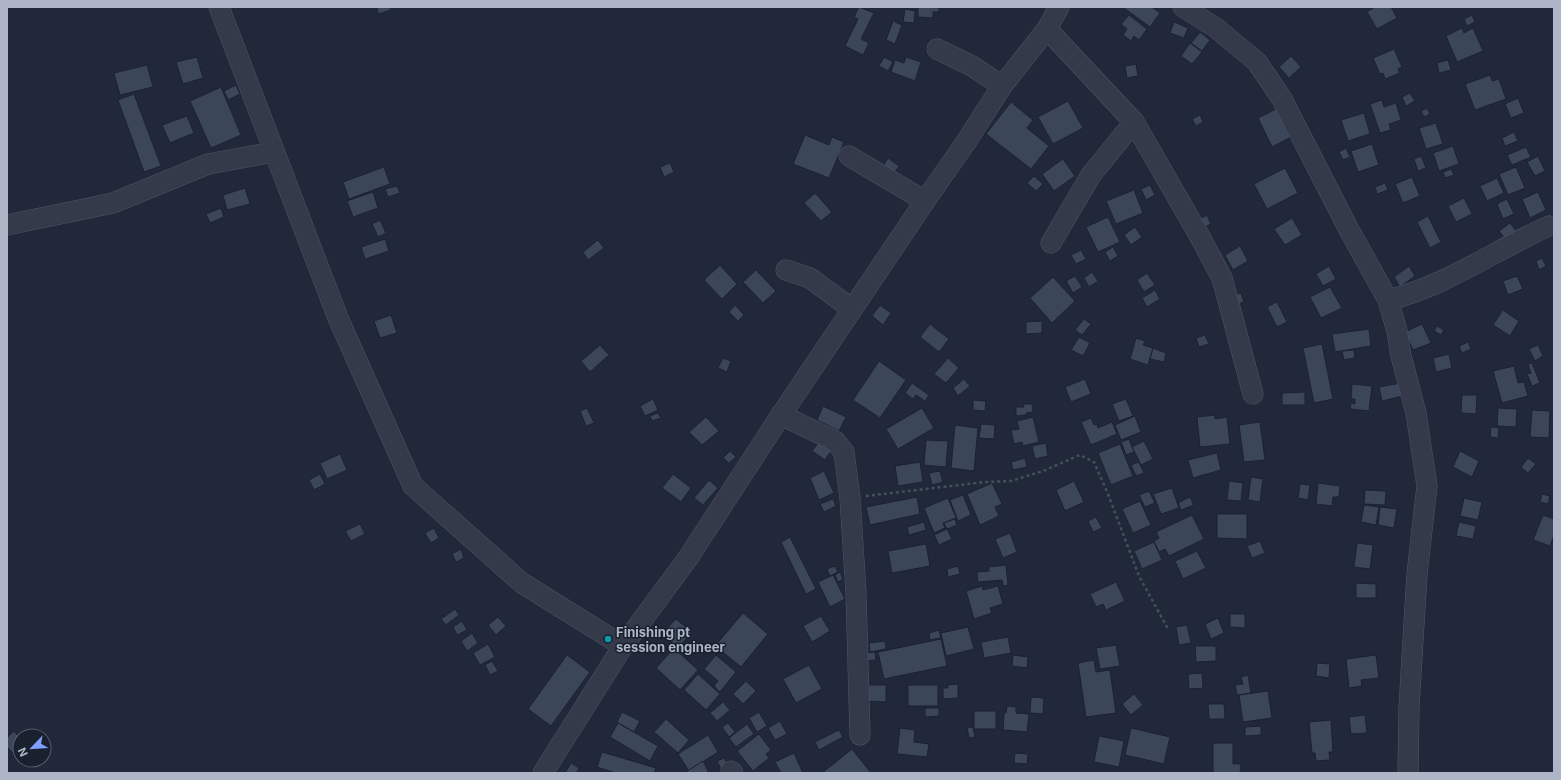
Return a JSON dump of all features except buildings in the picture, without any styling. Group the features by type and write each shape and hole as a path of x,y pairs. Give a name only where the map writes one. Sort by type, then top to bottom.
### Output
{"street":[{"path":"219,7 338,318 413,486 522,583 623,646"},
{"path":"544,773 623,646 688,558 781,415 925,200 966,142 1002,86 1047,29 1059,7"},
{"path":"1184,7 1216,28 1257,62 1282,99 1348,228 1388,300 1397,331 1401,356 1416,413 1427,486 1417,574 1410,683 1408,773"},
{"path":"1047,29 1134,122 1222,278 1253,394"},
{"path":"937,49 972,66 1002,86"},
{"path":"1051,243 1091,175 1134,122"},
{"path":"7,225 113,203 208,164 274,152"},
{"path":"849,156 925,200"},
{"path":"1388,300 1405,296 1470,267 1522,238 1549,226"},
{"path":"786,270 810,278 852,309"},
{"path":"781,415 835,441 844,452 850,498 856,593 860,735"}],"path":[{"path":"850,498 985,482 1011,481 1080,455 1094,462 1108,494 1139,576 1168,629"}],"place":[{"name":"Finishing pt session engineer","path":"608,639"}]}
